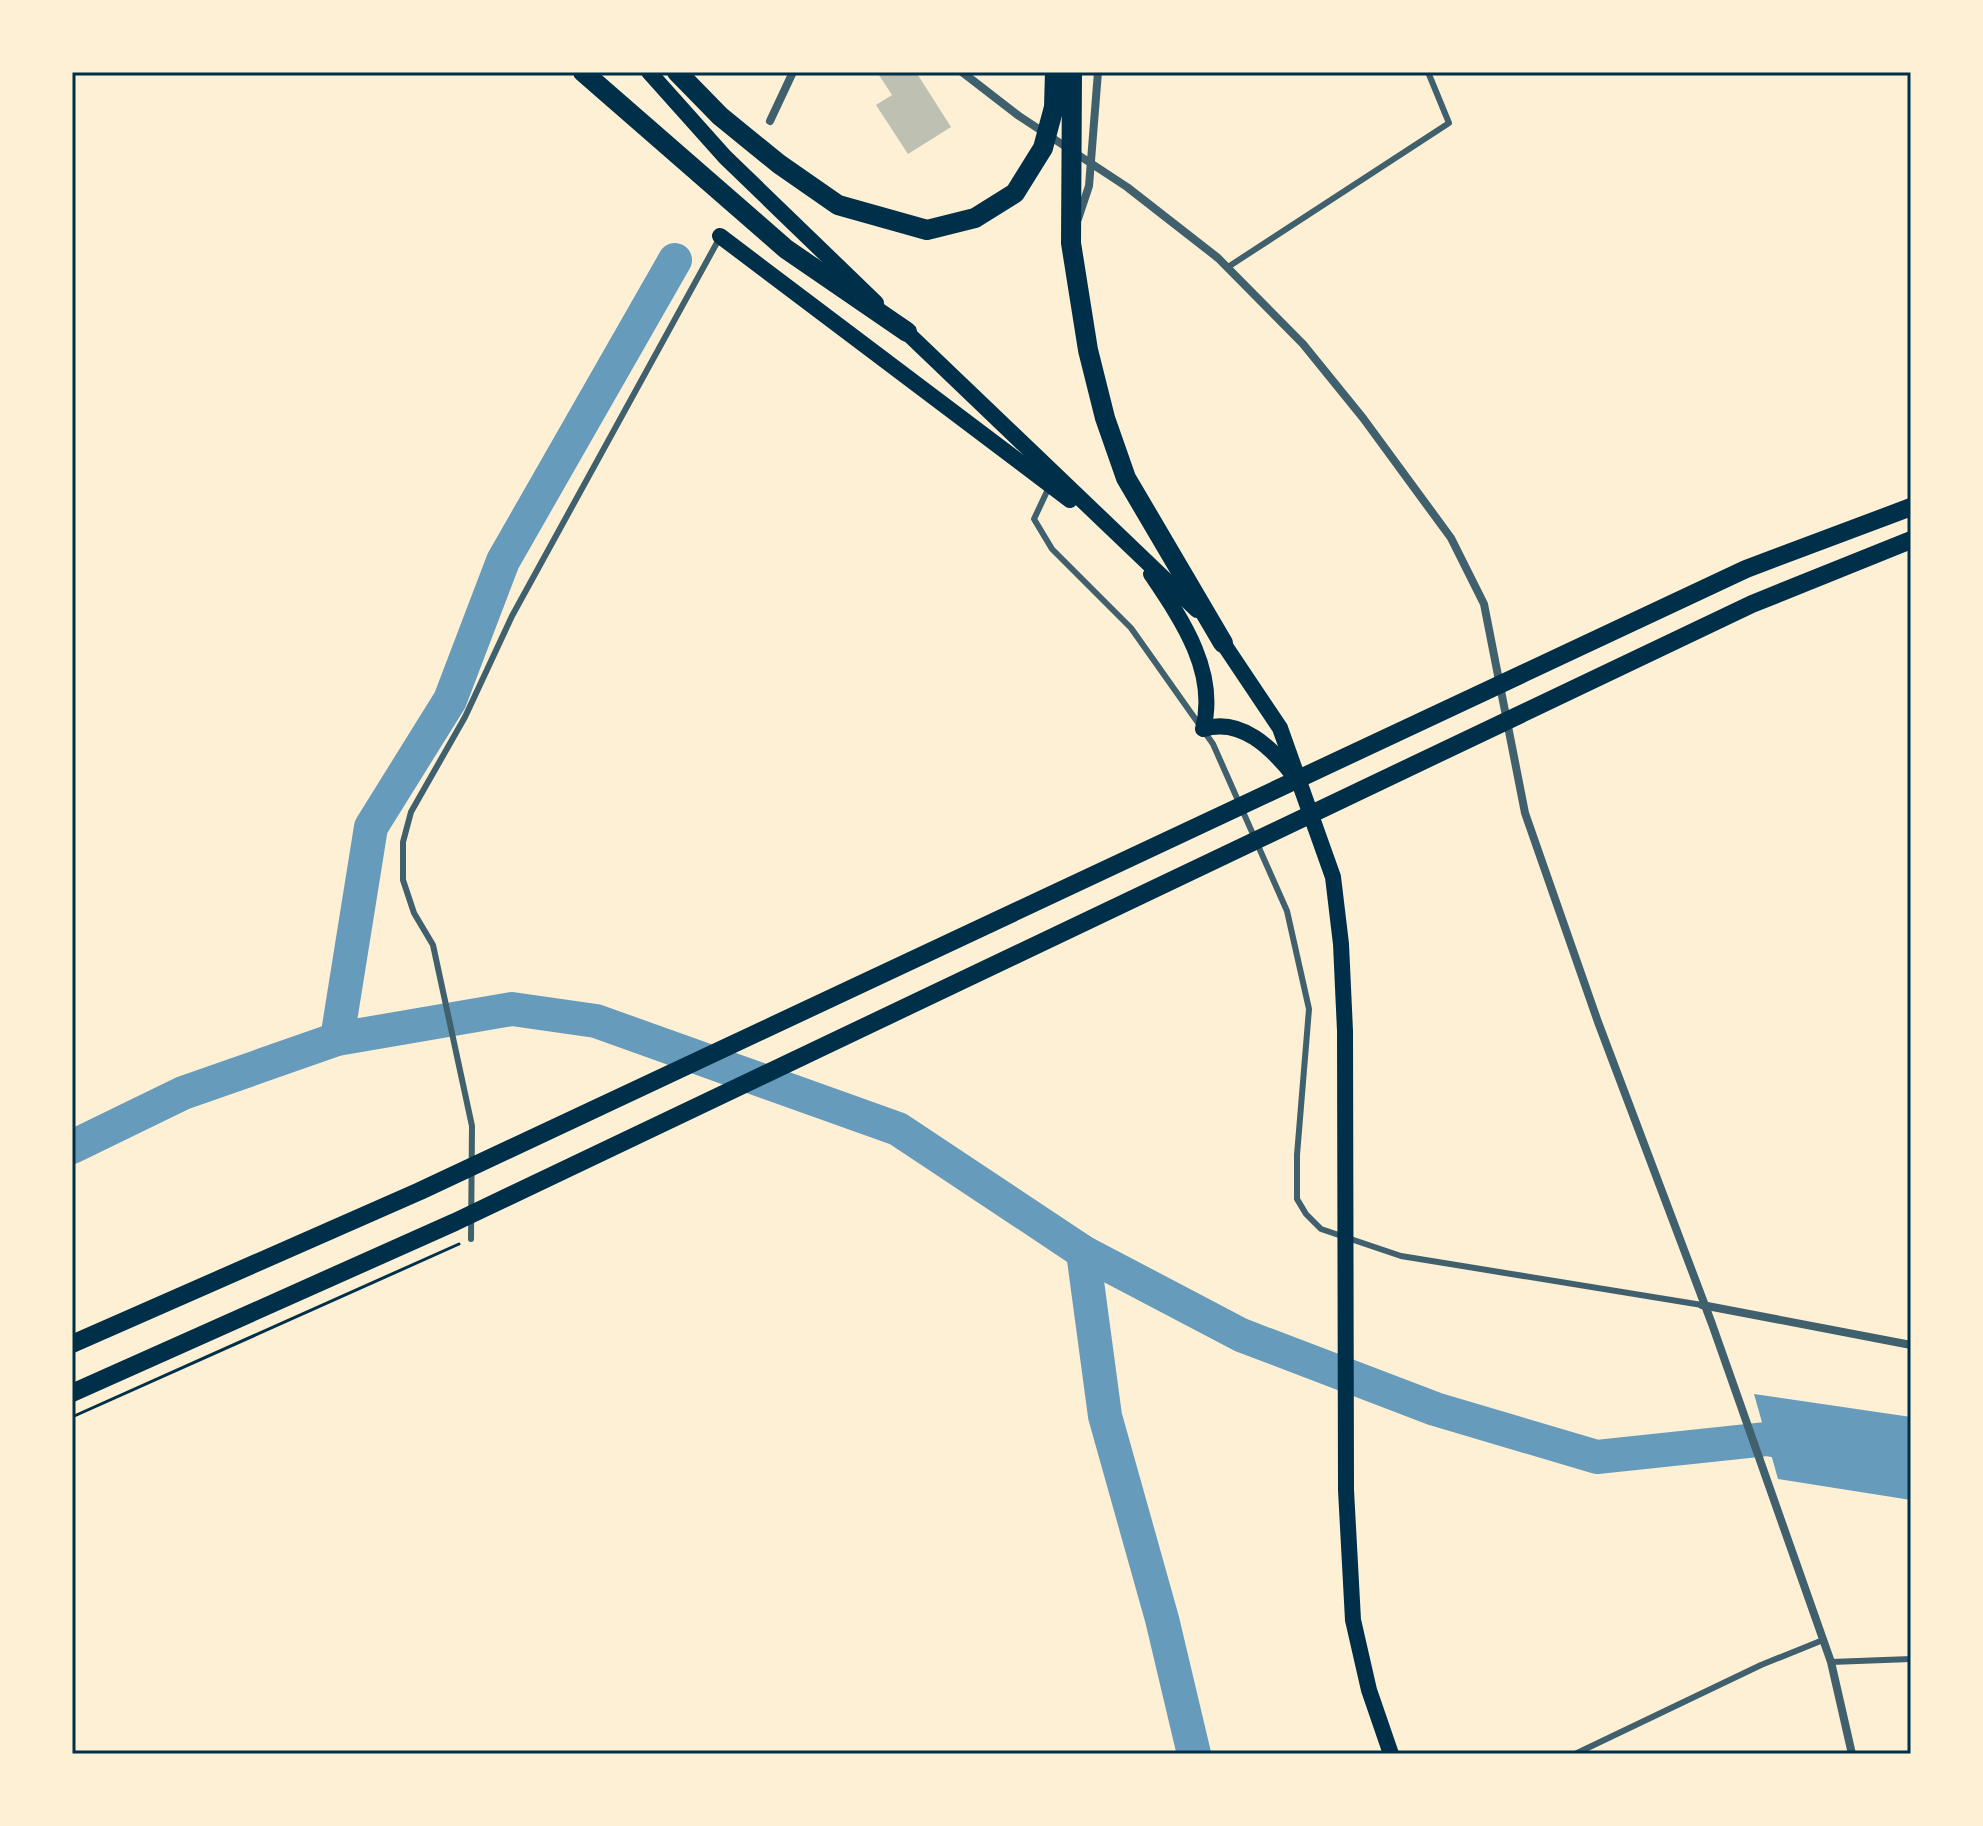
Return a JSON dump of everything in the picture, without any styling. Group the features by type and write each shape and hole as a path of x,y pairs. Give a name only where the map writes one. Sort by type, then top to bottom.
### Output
{"highway":[{"path":"583,72 786,249 907,332"},
{"path":"677,72 720,116 791,173 838,205 927,230 975,218 1015,193 1035,165 1049,128 1055,72"},
{"path":"1072,72 1071,243 1088,350 1105,418 1126,478 1223,643"},
{"path":"72,1344 420,1191 1746,569 1911,507"},
{"path":"72,1393 455,1222 1752,604 1911,540"}],"main road":[{"path":"649,72 706,137 797,226 1184,595 1223,643 1280,728 1333,877 1341,944 1346,1490 1353,1620 1369,1690 1391,1754"},
{"path":"720,236 1134,548 1165,595 1203,667 1208,690 1203,729 1233,727 1253,736 1278,756 1302,786"}],"street":[{"path":"770,121 793,72"},
{"path":"962,72 1019,116 1127,187 1228,267 1303,344 1380,440 1451,538 1484,604 1525,813 1702,1305 1712,1324 1831,1662 1852,1754"},
{"path":"1071,243 1089,186 1098,72"},
{"path":"1702,1305 1911,1345"}],"lane":[{"path":"1228,267 1449,123 1428,72"},
{"path":"471,1239 472,1126 433,945 414,913 403,880 403,842 411,812 465,717 546,552 720,236"},
{"path":"1051,485 1034,519 1052,549 1131,628 1213,744 1287,911 1309,1009 1297,1155 1297,1199 1306,1214 1321,1229 1401,1256 1702,1305"},
{"path":"1575,1754 1761,1665 1823,1640"},
{"path":"1831,1662 1911,1659"}],"path":[{"path":"72,1417 471,1239"}],"water":[{"path":"1754,1394 1911,1417 1911,1500 1778,1479"}],"building":[{"path":"877,72 916,72 951,127 908,154 876,105 892,95"}],"waterway":[{"path":"337,1039 371,827 450,700 503,561 675,260"},
{"path":"72,1147 183,1093 337,1039 512,1009 596,1021 898,1129 1083,1252 1241,1335 1435,1409 1597,1457 1767,1439 1812,1447"},
{"path":"1083,1252 1105,1416 1162,1619 1194,1754"}]}
